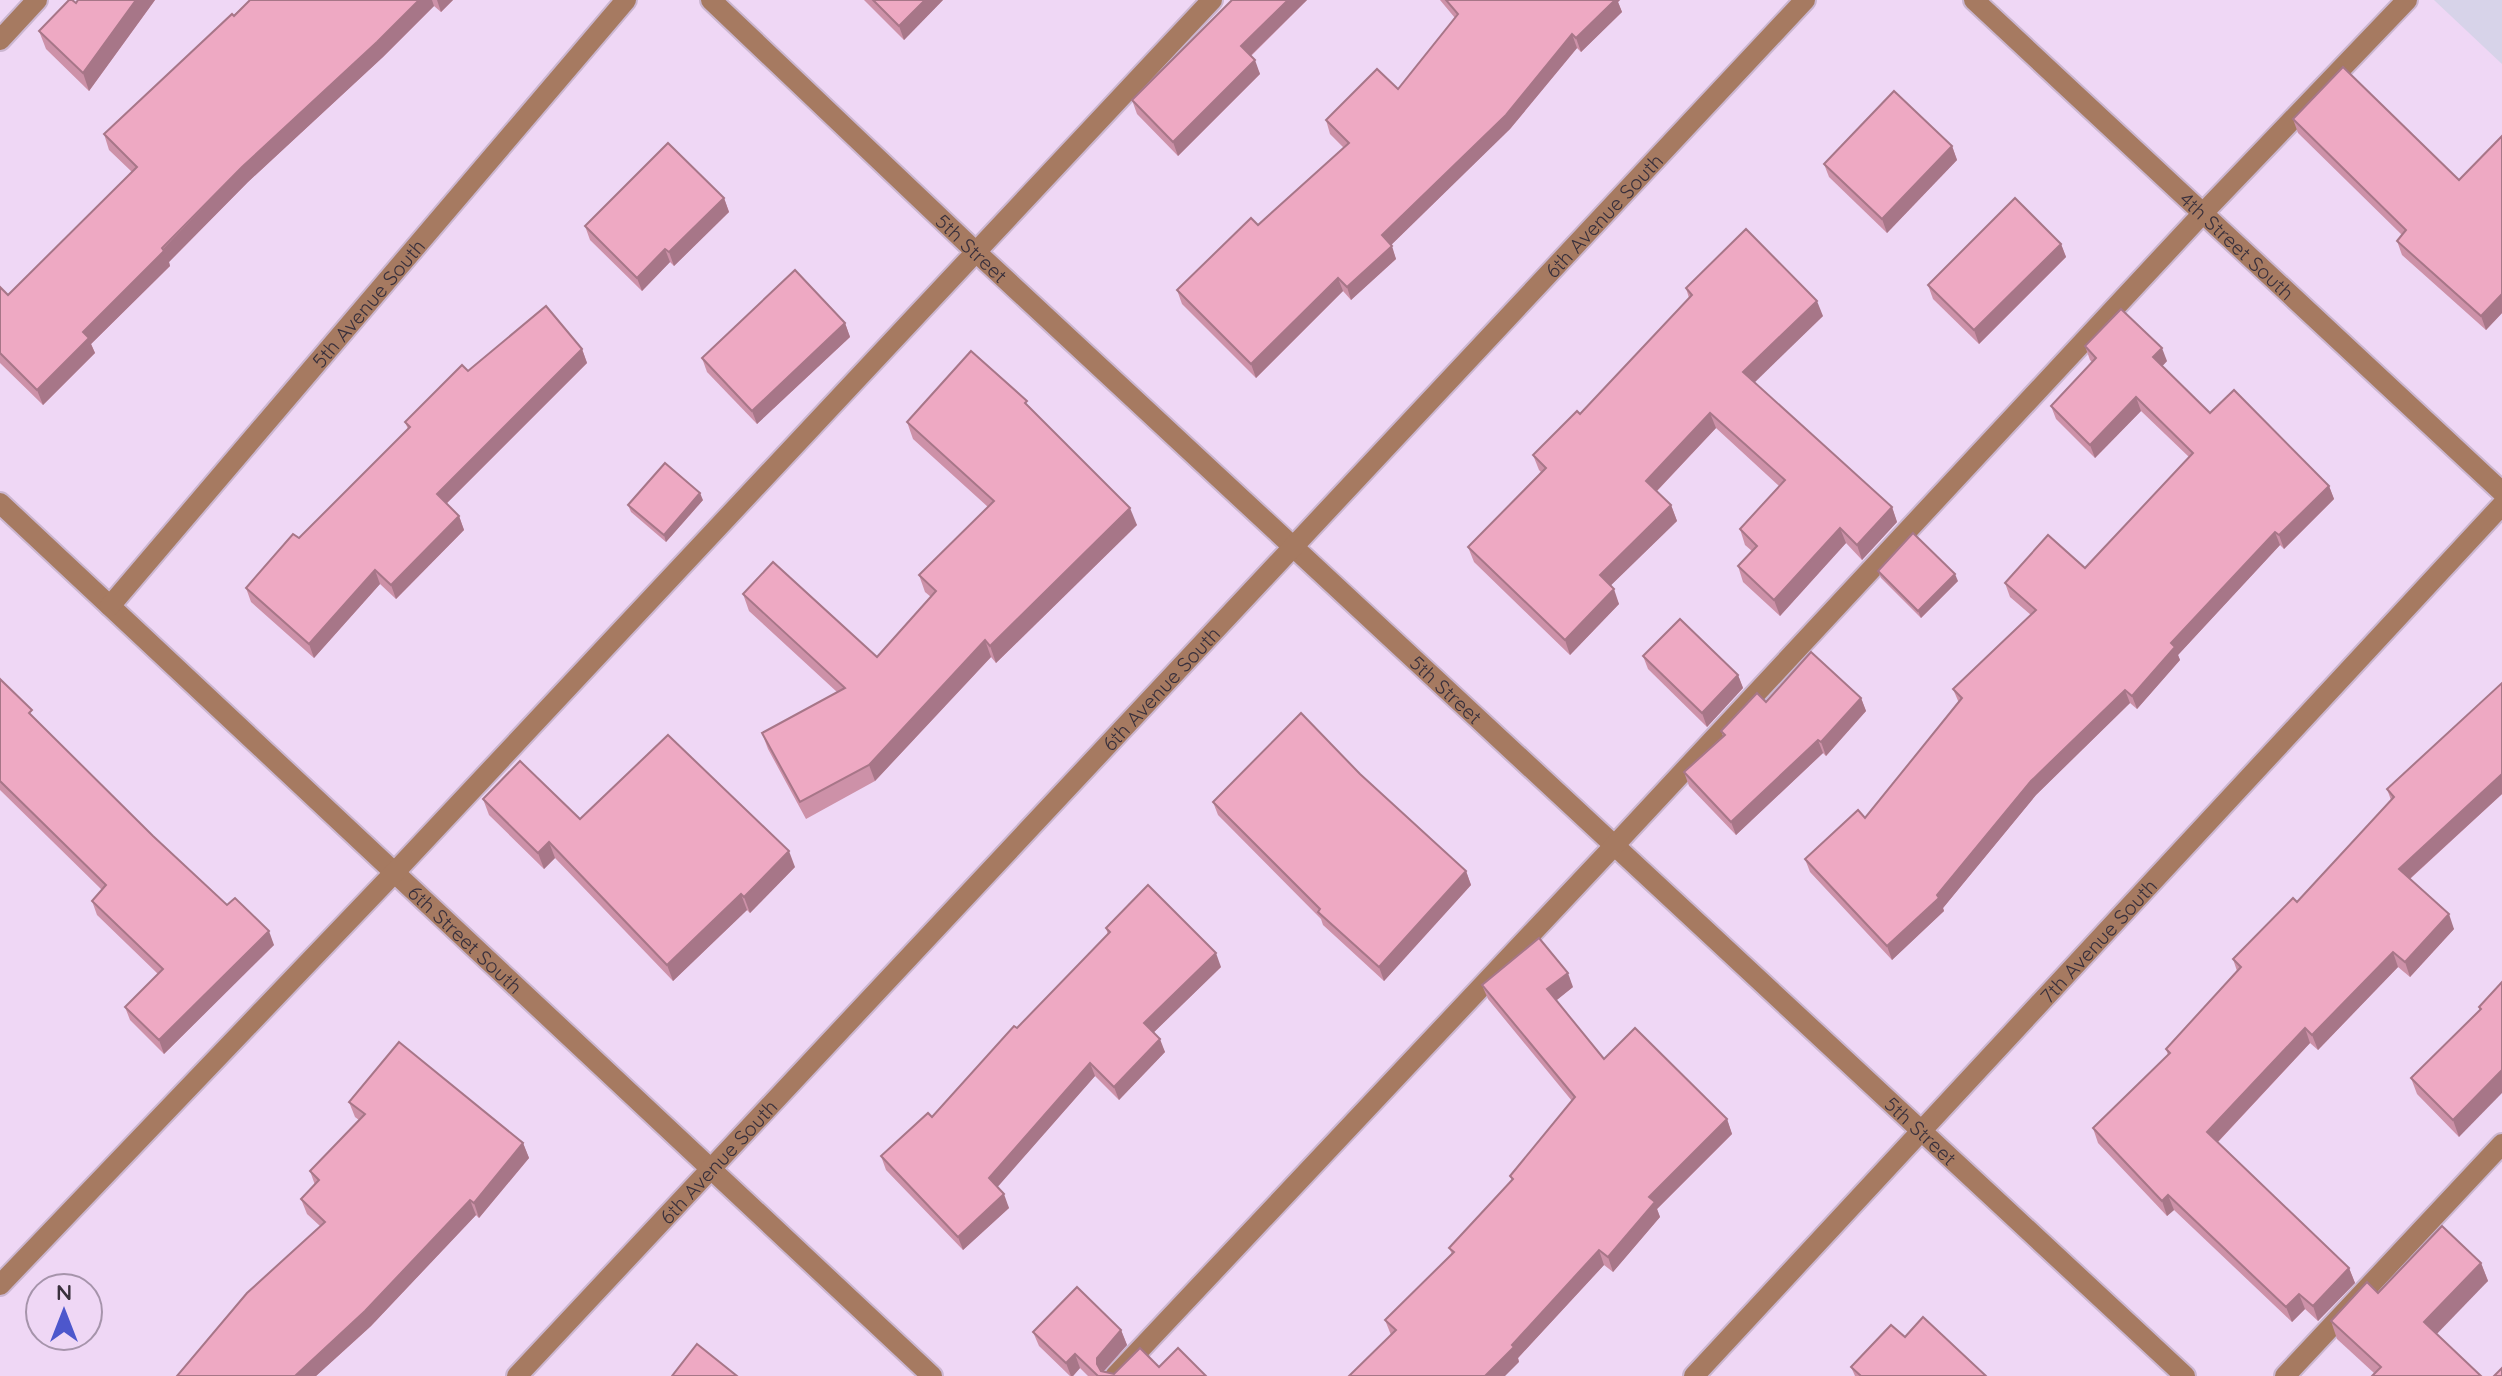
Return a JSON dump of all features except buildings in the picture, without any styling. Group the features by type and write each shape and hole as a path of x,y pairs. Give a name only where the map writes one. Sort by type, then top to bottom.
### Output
{"street":[{"path":"0,40 37,0"},
{"name":"5th Avenue South","path":"110,606 626,0"},
{"name":"5th Street","path":"711,0 1613,847 2185,1376"},
{"path":"0,1285 395,872 1212,0"},
{"name":"6th Avenue South","path":"517,1376 1805,0"},
{"name":"4th Street South","path":"1974,0 2502,492"},
{"path":"1115,1376 2204,212 2407,0"},
{"name":"6th Street South","path":"0,503 932,1376"},
{"name":"7th Avenue South","path":"1694,1376 2502,505"},
{"path":"2285,1376 2502,1144"}],"shaded area":[{"path":"2434,0 2502,0 2502,64"}]}
